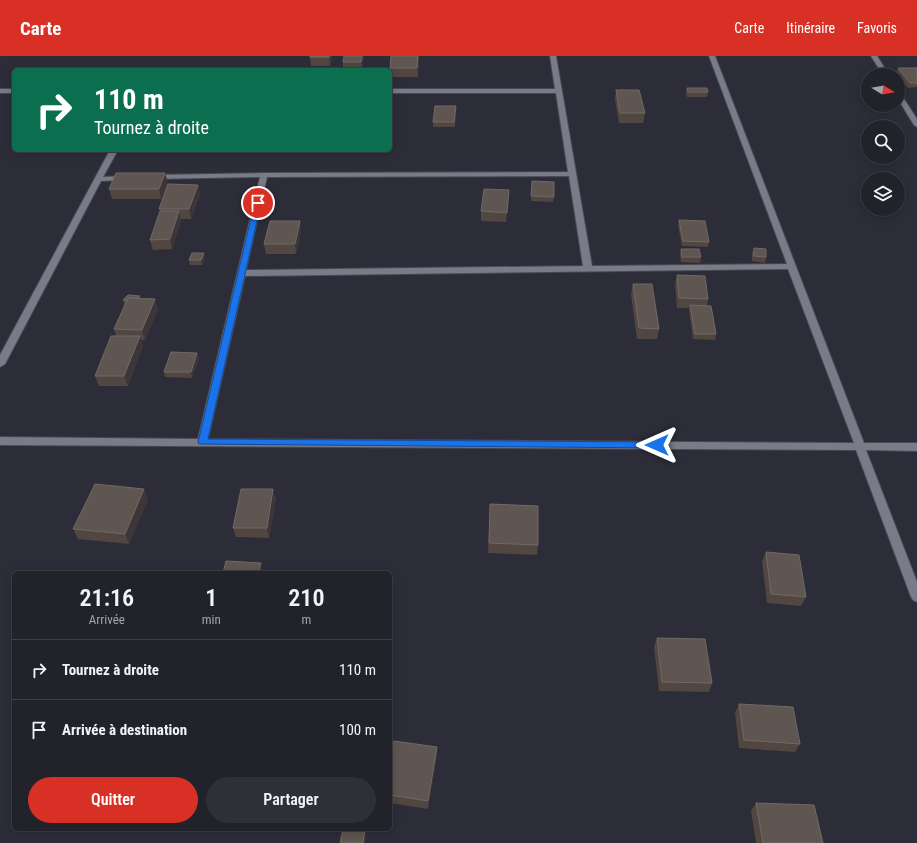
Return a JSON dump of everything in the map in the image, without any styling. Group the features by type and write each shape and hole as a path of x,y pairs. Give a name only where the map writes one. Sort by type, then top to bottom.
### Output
{"street":[{"path":"553,56 588,268"},
{"path":"712,56 917,597"},
{"path":"874,56 882,68"},
{"path":"0,91 12,92"},
{"path":"392,91 558,91"},
{"path":"905,105 917,125"},
{"path":"0,364 100,179 113,152"},
{"path":"147,178 264,175 572,174"},
{"path":"202,442 264,175"},
{"path":"100,179 131,178"},
{"path":"242,273 792,266"},
{"path":"0,441 917,447"}],"building":[{"path":"329,56 329,57 310,57"},
{"path":"344,56 362,56 361,62 343,62"},
{"path":"391,56 418,56 417,68 390,68"},
{"path":"905,68 917,68 917,83 910,83 905,77"},
{"path":"687,88 707,88 708,92 688,92"},
{"path":"616,90 639,90 645,113 620,113"},
{"path":"435,106 456,106 454,122 433,122"},
{"path":"116,173 165,173 159,189 109,189"},
{"path":"532,181 554,182 554,197 531,196"},
{"path":"168,184 198,185 189,209 159,209"},
{"path":"484,189 509,190 507,213 481,211"},
{"path":"160,211 179,211 170,239 150,240"},
{"path":"679,220 705,221 709,242 683,241"},
{"path":"270,221 300,221 295,244 264,244"},
{"path":"754,248 766,249 766,257 754,256"},
{"path":"681,249 699,249 701,257 682,257"},
{"path":"192,253 204,253 201,260 189,260"},
{"path":"677,275 705,276 708,299 679,298"},
{"path":"633,284 652,284 659,329 639,328"},
{"path":"128,295 140,296 138,298 128,298 127,301 123,300"},
{"path":"128,298 155,299 142,330 114,329"},
{"path":"690,305 711,306 716,334 695,334"},
{"path":"111,336 140,336 124,376 95,376"},
{"path":"171,352 197,353 191,372 164,372"},
{"path":"95,484 144,489 125,534 73,529"},
{"path":"241,489 273,489 267,528 233,528"},
{"path":"490,504 538,506 538,545 489,543"},
{"path":"766,552 799,555 806,597 771,594"},
{"path":"226,561 261,563 259,571 224,571"},
{"path":"657,638 705,639 712,683 662,682"},
{"path":"739,704 793,707 800,744 744,740"},
{"path":"394,741 437,747 428,801 392,795 392,750"},
{"path":"756,803 814,805 823,843 763,843"},
{"path":"343,831 365,831 363,843 340,843"}],"route":[{"path":"258,203 202,442 657,445"}]}
